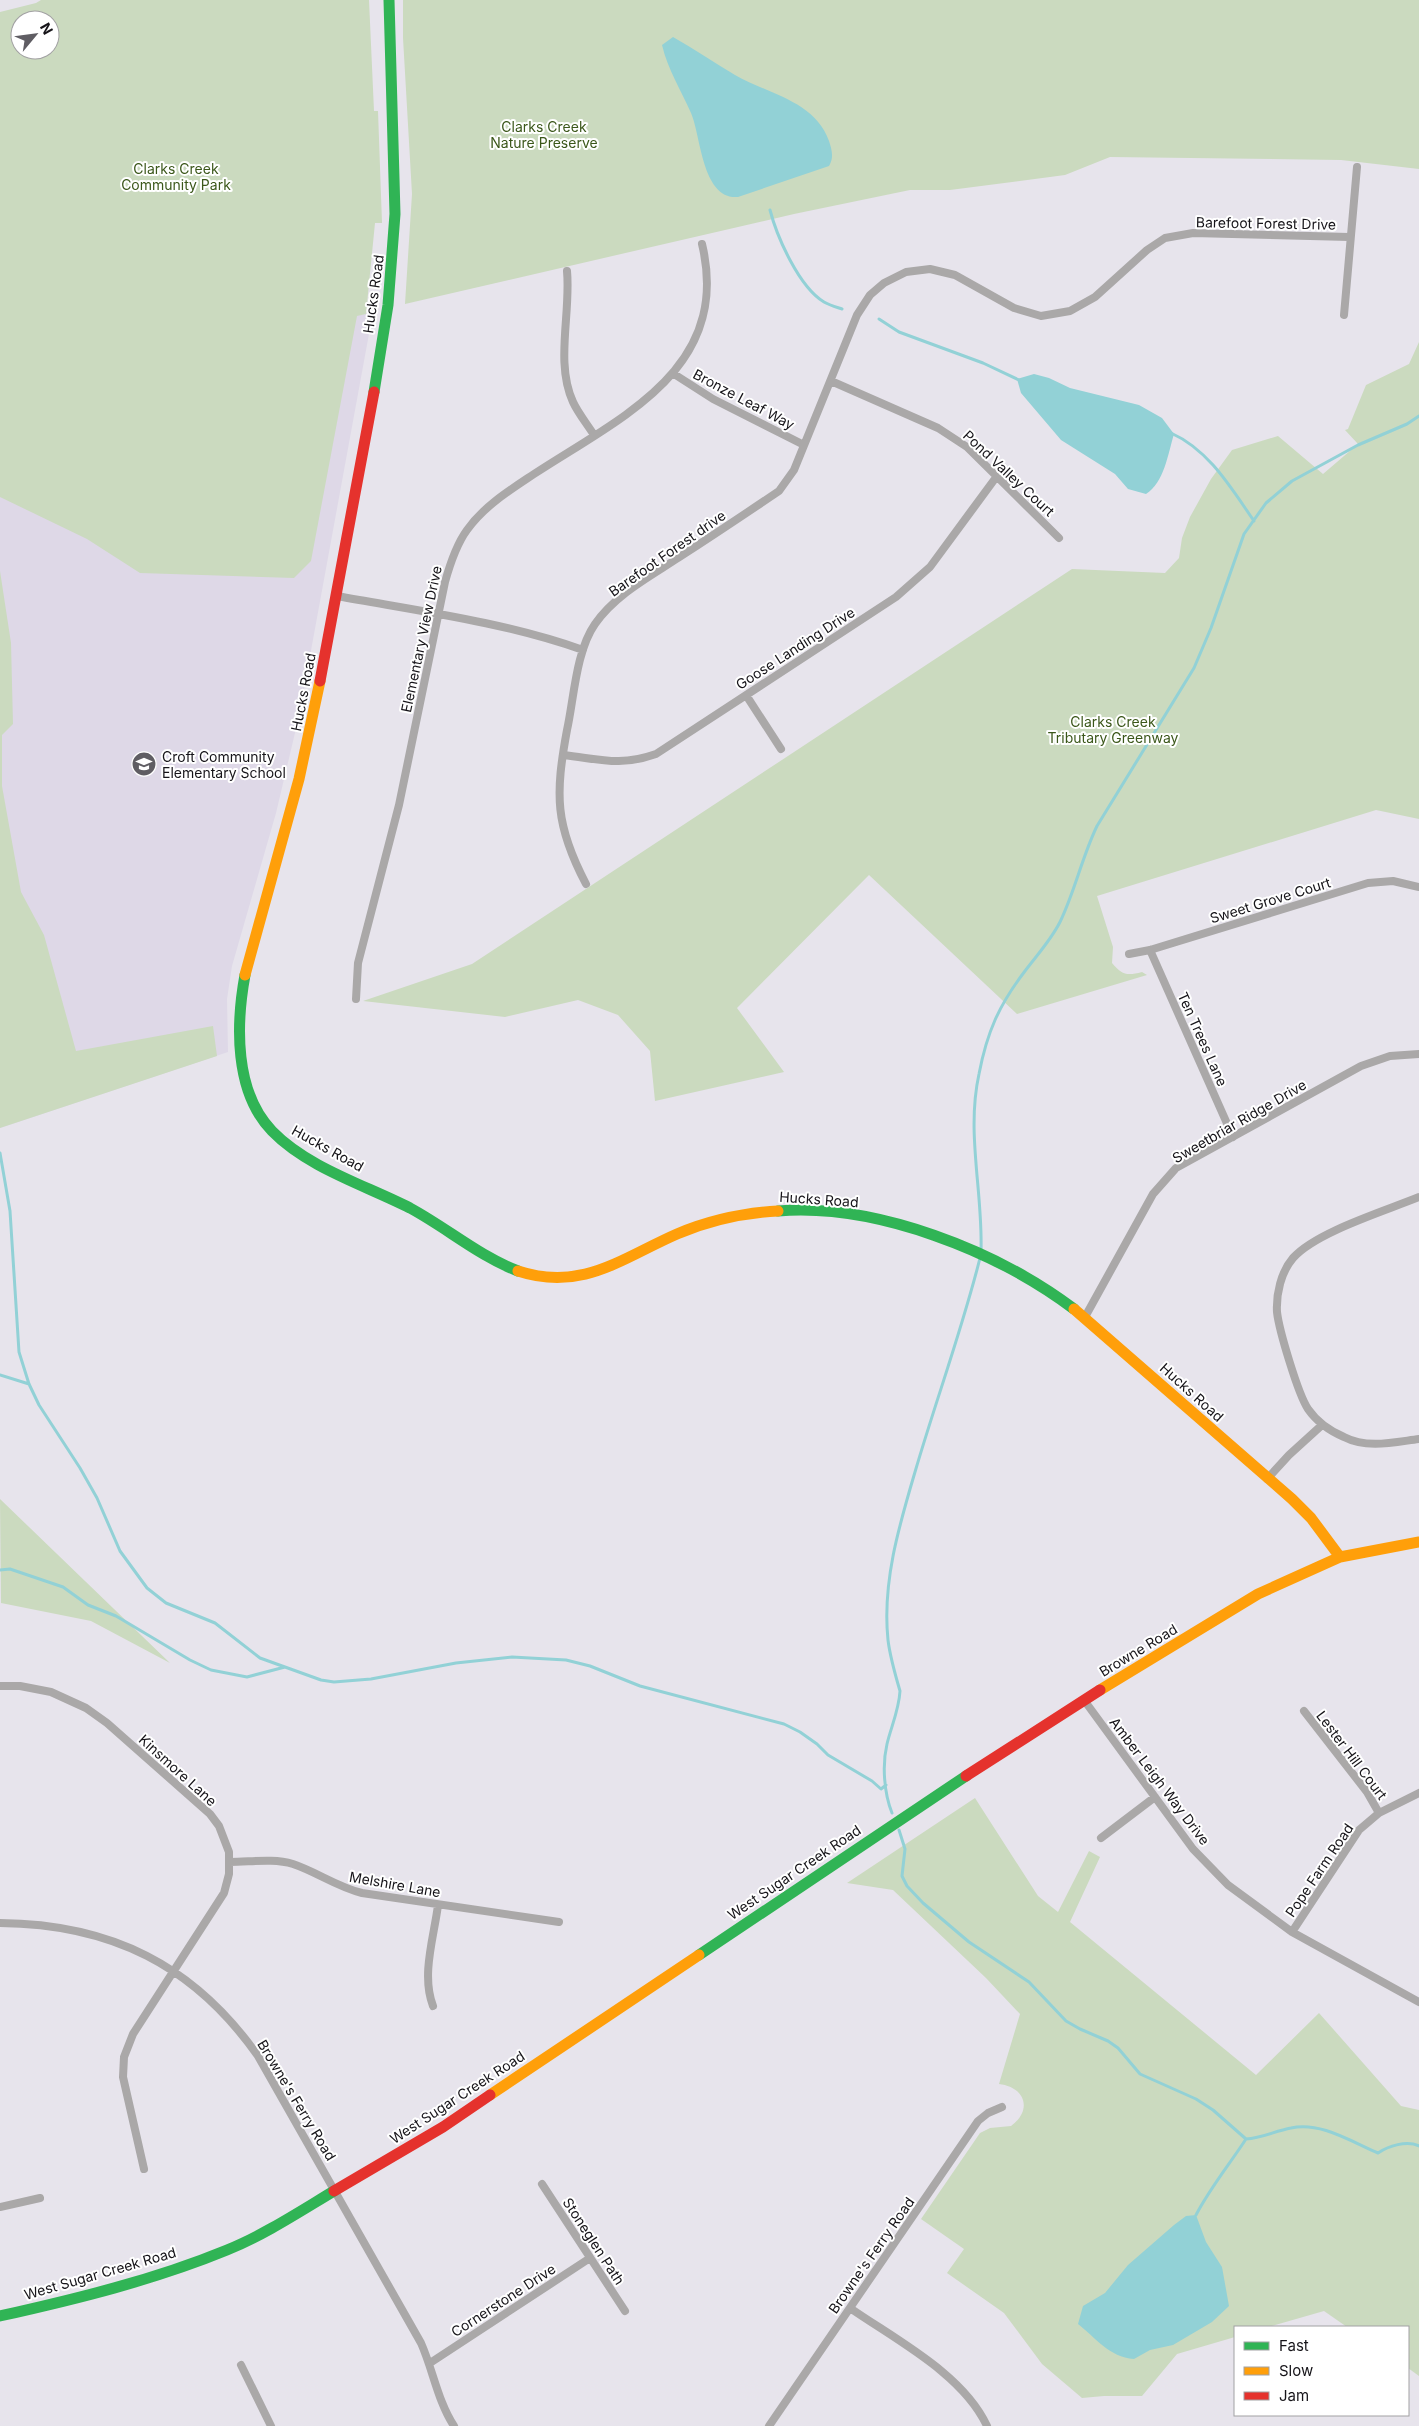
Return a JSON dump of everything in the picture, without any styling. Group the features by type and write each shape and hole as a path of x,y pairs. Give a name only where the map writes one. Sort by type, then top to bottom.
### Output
{"main road":[{"name":"Hucks Road","path":"389,0 395,163 394,248 384,330 302,772 253,939 243,985 240,1040 246,1081 260,1114 270,1129 303,1154 409,1208 499,1263 517,1271 546,1278 566,1279 596,1272 708,1223 732,1216 774,1210 834,1212 870,1218 972,1251 1041,1286 1085,1317 1312,1518 1340,1557"},
{"name":"Browne Road","path":"892,1824 1084,1700 1258,1594 1340,1557 1419,1542"},
{"name":"West Sugar Creek Road","path":"0,2316 75,2299 219,2253 270,2229 443,2128 892,1824"}],"street":[{"path":"1344,315 1349,237 1357,167"},
{"name":"Barefoot Forest Drive","path":"831,381 858,315 870,295 884,283 906,272 930,269 955,275 1014,308 1041,316 1070,311 1095,297 1147,250 1165,238 1193,233 1349,237"},
{"name":"Elementary View Drive","path":"356,998 358,963 399,805 438,614 454,553 467,530 500,497 649,398 674,374 693,344 703,316 707,267 702,244"},
{"path":"567,271 568,319 563,366 573,402 594,435"},
{"name":"Bronze Leaf Way","path":"674,374 713,399 804,445"},
{"name":"Barefoot Forest drive","path":"586,884 574,861 562,825 558,794 563,754 583,650 595,625 629,590 779,491 794,470 831,381"},
{"name":"Pond Valley Court","path":"831,381 938,428 967,447 1059,538"},
{"name":"Goose Landing Drive","path":"563,754 621,763 636,762 656,754 903,591 930,567 997,476"},
{"path":"336,596 438,614 523,633 583,650"},
{"path":"746,695 781,749"},
{"name":"Sweet Grove Court","path":"1129,954 1150,950 1368,883 1393,881 1419,887"},
{"name":"Ten Trees Lane","path":"1150,950 1233,1137"},
{"name":"Sweetbriar Ridge Drive","path":"1085,1317 1153,1194 1176,1168 1361,1066 1390,1056 1419,1054"},
{"path":"1419,1197 1320,1238 1304,1247 1291,1260 1279,1285 1277,1312 1300,1393 1309,1410 1322,1425 1346,1438 1372,1444 1419,1439"},
{"path":"1267,1479 1289,1455 1322,1425"},
{"name":"Kinsmore Lane","path":"0,1686 26,1687 52,1692 95,1714 210,1814 226,1840 230,1874 224,1894 133,2034 124,2057 123,2077 144,2169"},
{"name":"Amber Leigh Way Drive","path":"1084,1700 1193,1849 1228,1885 1292,1932 1419,2002"},
{"name":"Lester Hill Court","path":"1304,1711 1367,1792 1379,1813"},
{"name":"Pope Farm Road","path":"1292,1932 1359,1830 1379,1813 1419,1793"},
{"path":"1101,1838 1155,1797"},
{"name":"Melshire Lane","path":"230,1862 278,1861 293,1864 349,1890 559,1922"},
{"path":"433,2006 428,1986 428,1972 438,1904"},
{"name":"Browne's Ferry Road","path":"0,1922 28,1923 78,1930 130,1947 175,1971 210,1999 258,2056 336,2191 421,2343 430,2362 440,2396 454,2426"},
{"name":"Browne's Ferry Road","path":"769,2426 978,2121 988,2113 1002,2107"},
{"name":"Stoneglen Path","path":"542,2184 625,2311"},
{"path":"0,2207 40,2198"},
{"name":"Cornerstone Drive","path":"430,2362 590,2258"},
{"path":"850,2308 953,2380 977,2407 987,2426"},
{"path":"241,2365 271,2426"}],"shaded area":[{"name":"Croft Community Elementary School","path":"373,312 299,716 276,813 232,966 227,999 228,1052 0,1128 0,397"}],"green space":[{"name":"Clarks Creek Community Park","path":"41,0 369,0 374,111 378,111 382,223 375,223 366,314 357,316 311,561 294,578 140,573 87,539 0,497 0,12"},
{"name":"Clarks Creek Nature Preserve","path":"403,0 1419,0 1419,169 1341,160 1110,157 1065,175 950,190 910,190 794,214 405,304 412,194 403,38"},
{"name":"Clarks Creek Tributary Greenway","path":"1419,342 1419,819 1376,810 1097,896 1113,947 1112,963 1125,974 1142,972 1147,975 1017,1014 869,875 737,1008 784,1072 655,1101 650,1051 618,1015 578,1000 505,1017 363,1001 472,964 1072,569 1165,573 1179,558 1182,538 1190,517 1211,479 1232,450 1278,436 1323,474 1358,444 1345,430 1348,429 1366,385 1409,364"},
{"path":"0,571 11,643 13,724 2,735 2,786 21,892 44,935 76,1051 213,1026 217,1056 0,1128"},
{"path":"0,1499 170,1663 91,1621 1,1603"},
{"path":"975,1798 1038,1896 1058,1912 1089,1851 1100,1857 1070,1922 1256,2075 1319,2013 1401,2106 1419,2110 1419,2376 1409,2369 1409,2326 1346,2326 1324,2311 1272,2326 1234,2326 1234,2337 1177,2354 1142,2396 1082,2398 1042,2364 1004,2313 947,2273 964,2249 921,2219 980,2133 990,2128 1011,2126 1022,2113 1024,2106 1020,2094 1008,2086 999,2084 1020,2014 986,1978 893,1890 847,1883"}],"water":[{"path":"673,37 735,75 789,100 813,116 822,127 829,141 832,160 829,166 738,197 726,195 717,188 710,178 705,165 691,113 671,71 662,45"},
{"path":"1034,374 1049,378 1070,388 1139,405 1162,418 1174,434 1161,475 1152,489 1146,494 1128,489 1115,474 1061,440 1021,393 1017,379"},
{"path":"1196,2215 1206,2242 1222,2267 1229,2306 1212,2322 1173,2345 1150,2350 1134,2359 1117,2355 1110,2351 1078,2324 1083,2306 1105,2293 1128,2265 1174,2225 1186,2216"}],"waterway":[{"path":"770,210 790,260 806,285 824,302 842,309"},
{"path":"879,319 899,332 983,363 1019,380"},
{"path":"981,1251 974,1118 979,1074 990,1032 1001,1007 1016,983 1060,922 1097,826 1194,668 1211,628 1244,534 1266,503 1292,481 1358,445 1407,424 1419,416"},
{"path":"1171,433 1185,440 1208,460 1228,483 1254,521"},
{"path":"0,1153 10,1211 19,1352 29,1384 39,1405 97,1498 120,1551 147,1588 166,1603 215,1623 260,1658 321,1680 334,1682 371,1679 456,1663 512,1657 566,1660 590,1666 640,1686 784,1724 800,1732 817,1744 828,1755 872,1781 881,1789 886,1785"},
{"path":"892,1813 884,1770 887,1744 897,1712 900,1691 888,1640 887,1597 893,1555 909,1492 980,1258"},
{"path":"0,1375 29,1384"},
{"path":"0,1570 10,1569 63,1587 88,1605 116,1616 190,1660 211,1670 247,1677 285,1667"},
{"path":"899,1830 905,1849 902,1876 907,1886 923,1903 969,1942 1029,1982 1066,2021 1108,2041 1118,2048 1140,2074 1196,2099 1213,2110 1246,2139 1285,2129 1313,2127 1336,2134 1378,2153 1398,2145 1414,2144 1419,2146"},
{"path":"1196,2215 1213,2186 1246,2139"}],"traffic: fast":[{"path":"374,392 388,305 395,214 389,0"},
{"path":"245,975 240,1015 241,1057 244,1077 250,1097 272,1131 286,1144 320,1166 410,1208 476,1250 518,1271"},
{"path":"778,1211 816,1211 855,1215 894,1223 934,1235 972,1250 1009,1268 1074,1309"},
{"path":"699,1955 966,1776"},
{"path":"0,2316 115,2288 199,2261 254,2237 334,2191"}],"traffic: slow":[{"path":"245,975 299,779 320,681"},
{"path":"518,1271 541,1276 562,1277 582,1275 619,1262 677,1234 714,1221 739,1215 778,1211"},
{"path":"1074,1309 1292,1499 1311,1518 1340,1557"},
{"path":"1100,1690 1258,1594 1340,1557 1419,1542"},
{"path":"490,2095 699,1955"}],"traffic: jam":[{"path":"320,681 374,392"},
{"path":"966,1776 1100,1690"},
{"path":"334,2191 443,2127 490,2095"}],"place":[{"name":"Croft Community Elementary School","path":"144,764"}]}
